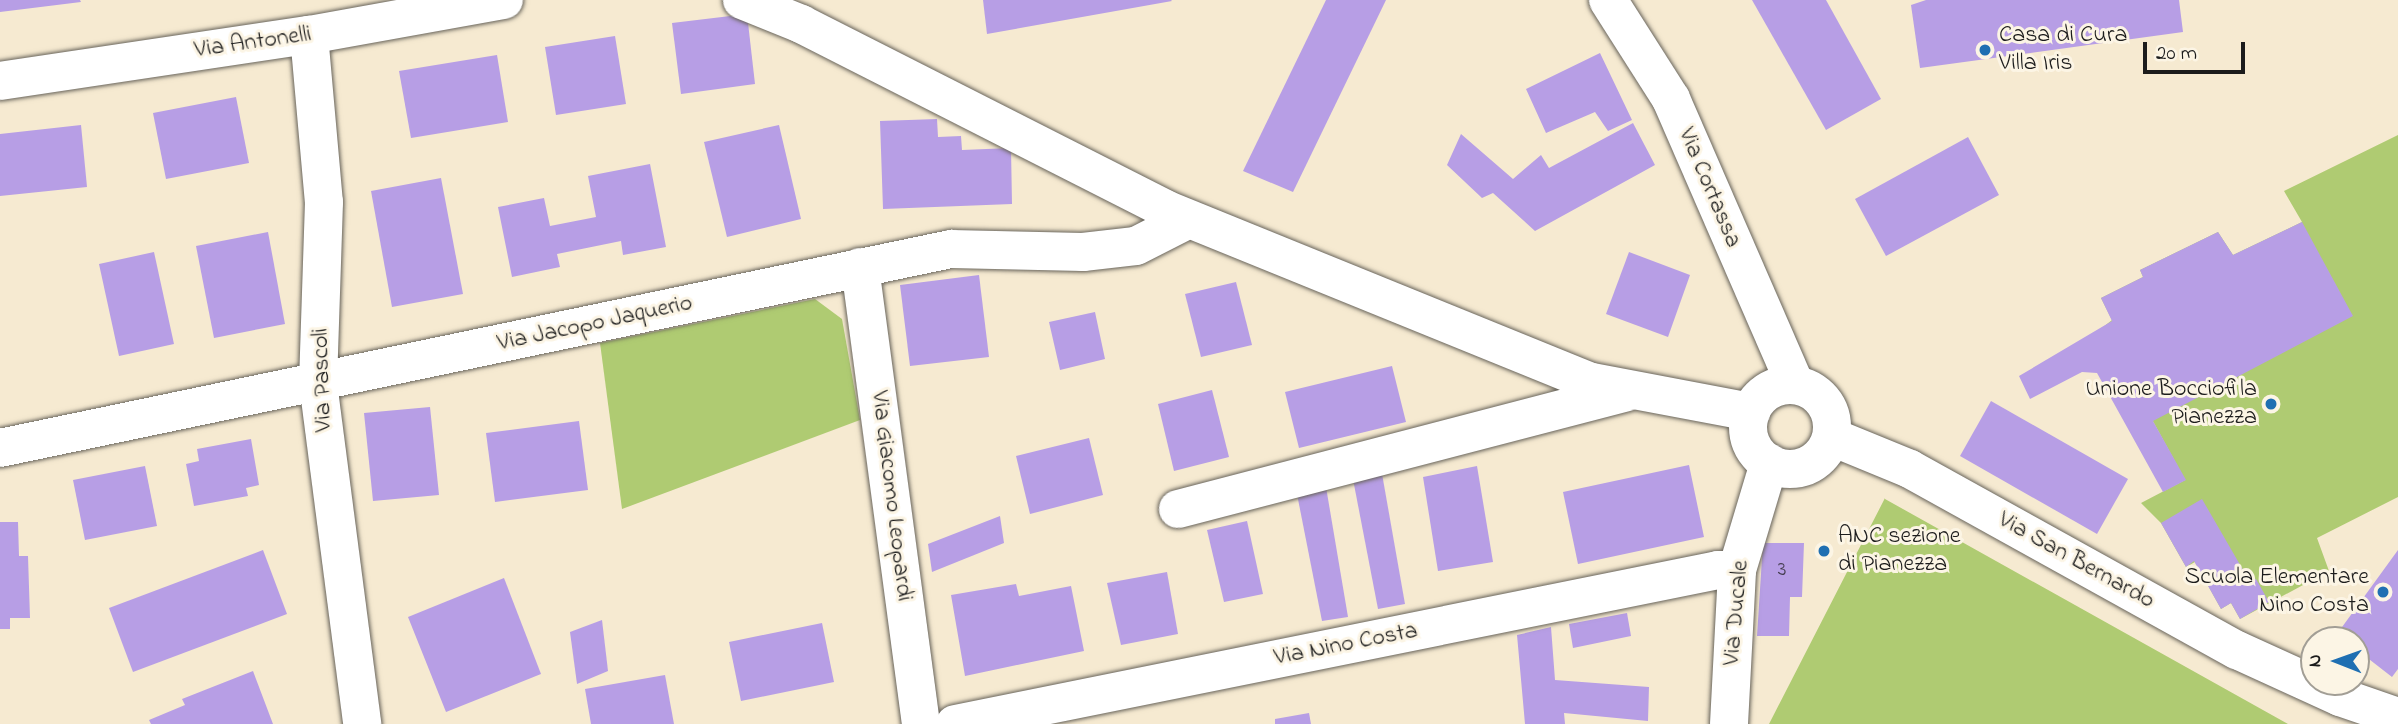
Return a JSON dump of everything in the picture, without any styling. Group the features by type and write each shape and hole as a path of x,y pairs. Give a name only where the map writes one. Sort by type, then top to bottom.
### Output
{"street":[{"name":"Via Antonelli","path":"0,81 309,35 504,0"},
{"path":"742,0 798,8 835,44 1189,219 1592,382 1751,412"},
{"name":"Via Cortassa","path":"1608,0 1671,99 1795,384"},
{"name":"Via Pascoli","path":"309,35 324,202 318,383 362,724"},
{"name":"Via Jacopo Jaquerio","path":"0,447 318,383 951,249 1083,252 1136,246 1189,219"},
{"name":"Via Giacomo Leopardi","path":"860,267 921,724"},
{"path":"1795,384 1822,398 1829,410 1832,437 1826,449 1807,466 1781,468 1769,463 1753,446 1748,423 1751,412 1768,391 1795,384"},
{"path":"1178,509 1632,390"},
{"name":"Via San Bernardo","path":"1832,437 1910,469 2237,650 2340,697 2398,717"},
{"name":"Via Ducale","path":"1729,724 1737,570 1769,463"},
{"name":"Via Nino Costa","path":"956,724 1718,570 1737,570"}],"green space":[{"name":"Unione Bocciofila Pianezza","path":"2398,135 2398,497 2317,538 2329,571 2240,619 2231,603 2221,609 2195,562 2186,567 2161,523 2141,503 2185,480 2102,328 2112,320 2101,298 2143,277 2140,270 2218,232 2233,255 2302,222 2284,191"},
{"path":"815,299 842,319 860,420 622,509 600,343"},
{"path":"1885,499 2288,724 1769,724"}],"building":[{"path":"0,0 80,0 81,2 0,12"},
{"path":"983,0 1171,0 1172,1 987,34"},
{"path":"1326,0 1386,0 1293,192 1243,171"},
{"path":"1752,0 1826,0 1881,99 1826,130"},
{"name":"Casa di Cura Villa Iris","path":"1926,0 2179,0 2183,32 1920,68 1911,5"},
{"path":"747,14 755,84 681,94 672,23"},
{"path":"615,36 626,104 556,115 545,47"},
{"path":"1600,53 1632,120 1608,131 1595,112 1546,133 1526,89"},
{"path":"497,55 508,122 411,138 399,71"},
{"path":"236,97 249,163 166,179 153,113"},
{"path":"937,119 938,137 961,136 962,150 1011,148 1012,204 883,209 880,121"},
{"path":"1633,123 1655,165 1535,231 1493,193 1482,198 1447,165 1461,134 1513,179 1541,155 1549,168"},
{"path":"81,125 87,187 0,196 0,134"},
{"path":"779,125 801,219 727,237 704,142"},
{"path":"1968,137 1999,195 1886,256 1855,199"},
{"path":"650,164 666,247 623,255 621,241 557,254 560,267 512,277 498,207 544,198 550,226 596,217 588,176"},
{"path":"441,178 463,294 392,307 371,191"},
{"path":"2302,222 2353,316 2153,421 2186,480 2163,492 2097,373 2082,372 2030,399 2019,376 2112,321 2101,298 2143,277 2140,270 2218,232 2233,255"},
{"path":"268,232 285,324 214,338 196,246"},
{"path":"154,252 174,344 119,356 99,264"},
{"path":"1629,252 1690,275 1668,337 1606,314"},
{"path":"979,275 989,357 910,366 900,285"},
{"path":"1236,282 1252,345 1201,357 1185,294"},
{"path":"1095,312 1105,359 1060,370 1049,322"},
{"path":"1392,366 1406,422 1299,448 1285,392"},
{"path":"1212,390 1229,457 1174,471 1158,404"},
{"path":"1991,401 2128,479 2097,534 1960,456"},
{"path":"430,407 439,495 373,501 364,413"},
{"path":"579,421 588,490 495,502 486,433"},
{"path":"1089,438 1103,495 1030,514 1016,456"},
{"path":"251,439 259,485 246,488 248,496 194,506 186,464 199,461 197,449"},
{"path":"1689,465 1704,537 1578,564 1563,492"},
{"path":"145,466 157,526 85,540 73,480"},
{"path":"1477,466 1493,562 1438,571 1423,477"},
{"path":"1381,468 1405,604 1378,609 1352,474"},
{"path":"1325,481 1348,617 1322,621 1296,489"},
{"path":"2202,499 2250,582 2256,579 2269,602 2240,619 2231,603 2221,609 2194,561 2186,567 2161,523"},
{"path":"1000,516 1004,543 932,572 928,544"},
{"path":"1247,521 1263,594 1224,602 1207,530"},
{"path":"0,522 18,522 19,556 28,556 30,618 10,618 10,629 0,629"},
{"path":"1763,543 1804,543 1802,597 1790,597 1789,636 1757,636"},
{"path":"263,550 287,614 133,672 109,608"},
{"name":"Scuola Elementare Nino Costa","path":"2398,550 2398,669 2392,677 2370,660 2370,626 2343,626"},
{"path":"1167,572 1178,634 1121,645 1107,583"},
{"path":"504,578 541,674 446,712 408,617"},
{"path":"1016,584 1019,596 1071,586 1084,651 965,676 951,595"},
{"path":"1627,613 1631,636 1573,648 1569,624"},
{"path":"602,620 608,671 577,684 570,632"},
{"path":"822,623 834,682 741,701 729,642"},
{"path":"1551,627 1555,680 1649,687 1648,721 1564,713 1565,724 1525,724 1517,635"},
{"path":"253,671 273,724 151,724 149,720 185,705 182,699"},
{"path":"665,675 674,724 591,724 585,689"},
{"path":"1309,713 1311,724 1275,724 1275,719"}],"place":[{"name":"Casa di Cura Villa Iris","path":"1985,50"},
{"name":"Unione Bocciofila Pianezza","path":"2271,404"},
{"name":"ANC sezione di Pianezza","path":"1824,551"},
{"name":"Scuola Elementare Nino Costa","path":"2383,592"}]}
